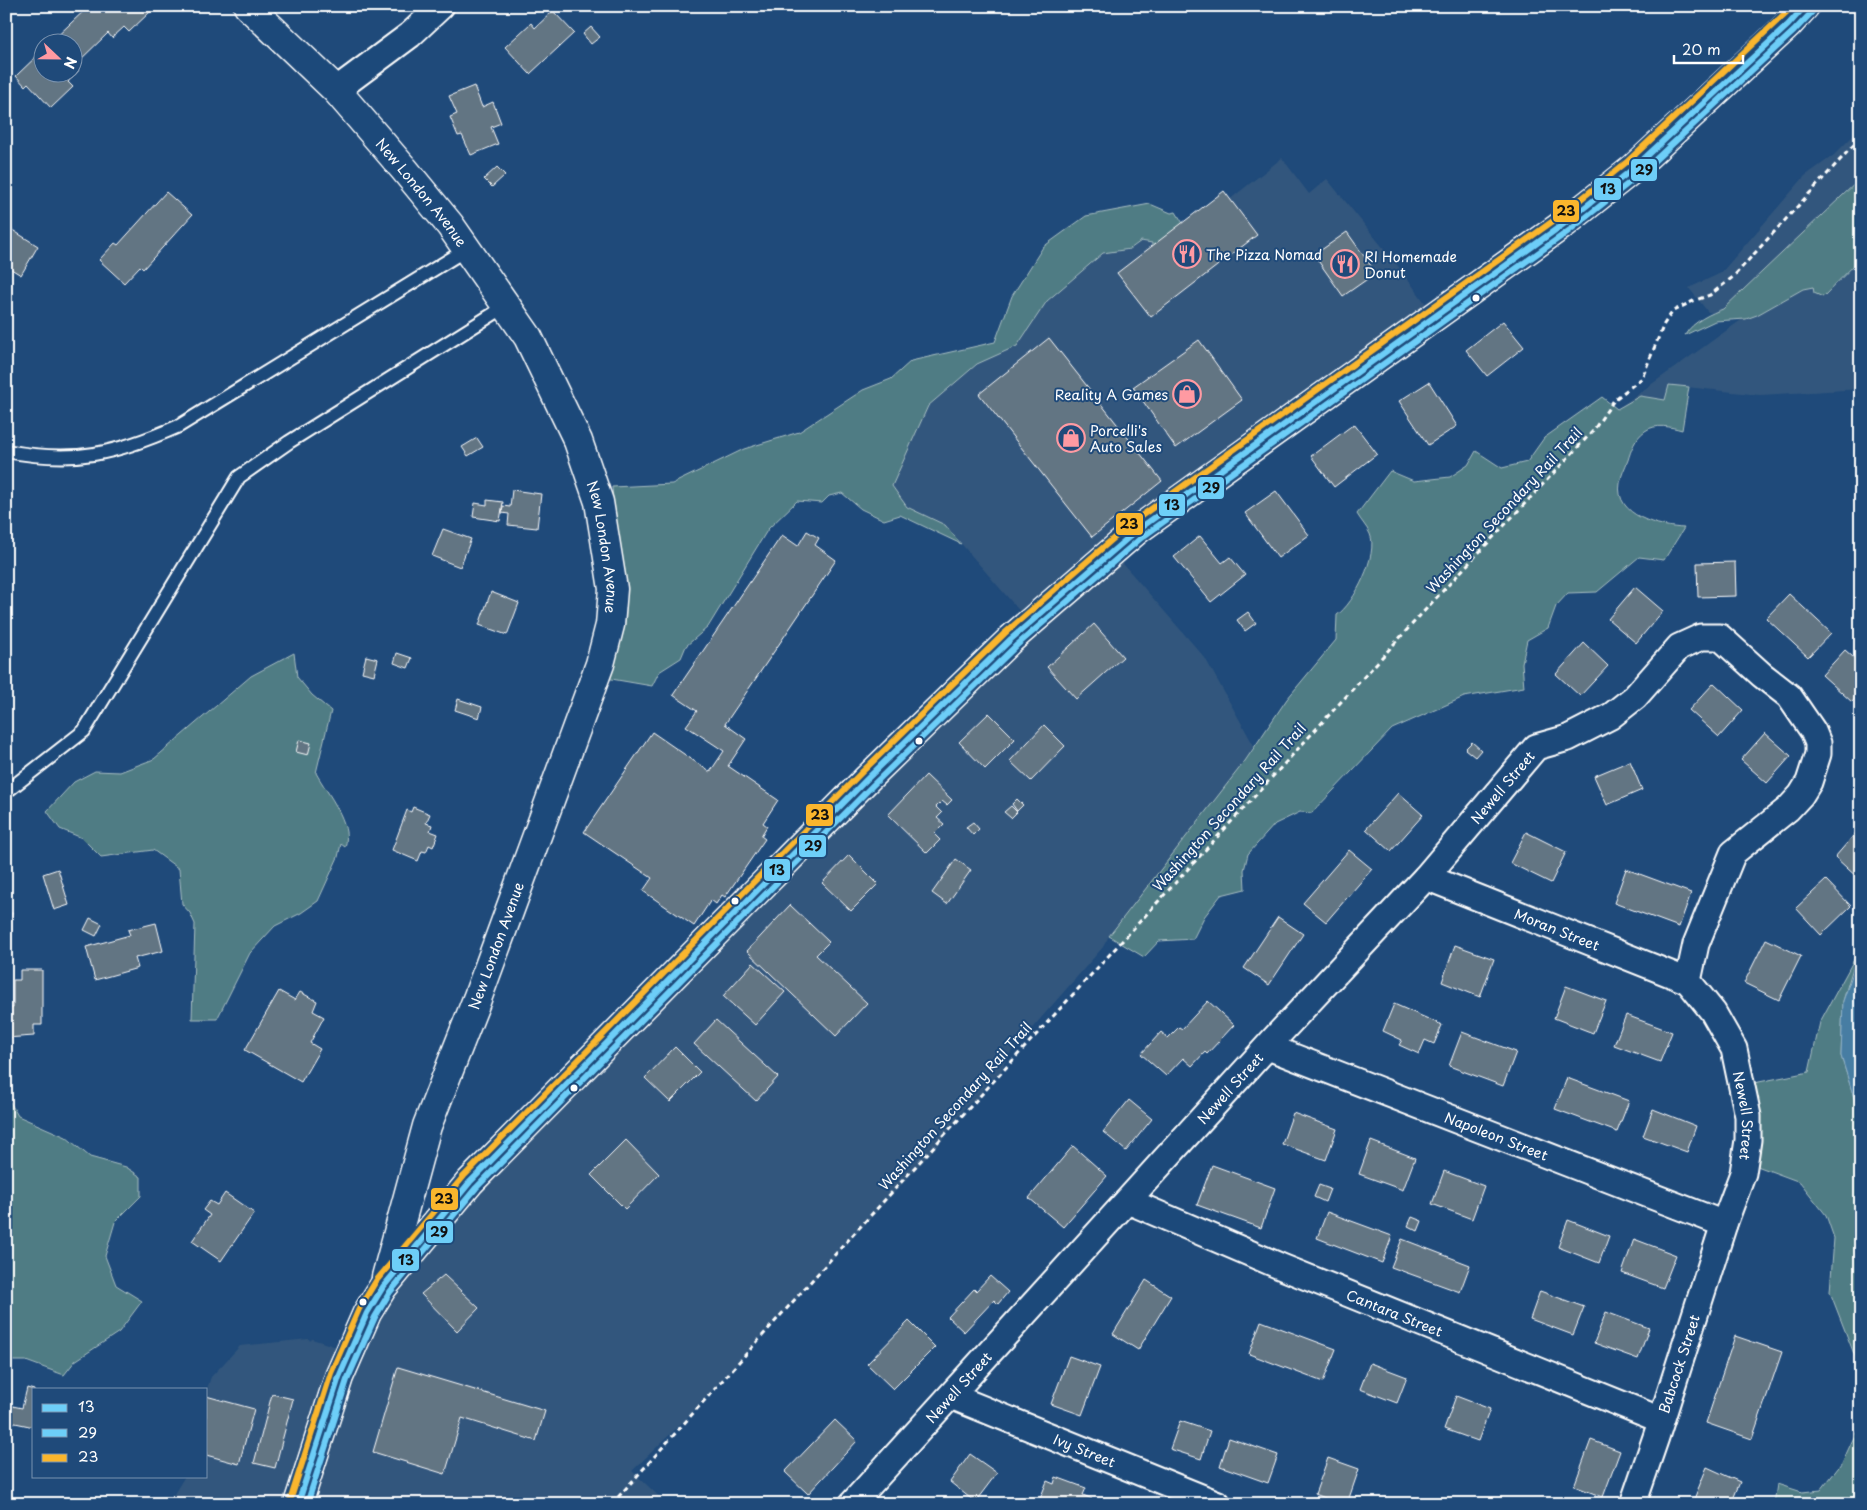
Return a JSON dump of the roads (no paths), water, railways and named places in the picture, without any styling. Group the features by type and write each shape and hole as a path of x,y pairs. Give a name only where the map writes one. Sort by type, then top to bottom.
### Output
{"main road":[{"name":"New London Avenue","path":"248,6 336,90 410,176 467,249 528,337 578,441 590,475 605,533 613,589 610,625 590,692 428,1126 383,1287"},
{"path":"298,1504 339,1377 367,1313 383,1287 470,1182 867,779 1012,639 1136,531 1564,223 1634,168 1766,46 1804,7"}],"street":[{"path":"336,90 410,35 441,6"},
{"name":"Newell Street","path":"852,1504 1268,1047 1426,877 1536,747 1568,738 1611,716 1635,697 1679,647 1701,637 1720,637 1762,675 1790,696 1813,731 1818,743 1818,754 1809,782 1801,795 1788,809 1733,853 1696,944 1688,980 1713,1012 1734,1049 1748,1116 1748,1140 1743,1173 1724,1224"},
{"name":"Moran Street","path":"1426,877 1688,980"},
{"name":"Napoleon Street","path":"1268,1047 1724,1224"},
{"name":"Cantara Street","path":"1128,1201 1282,1267 1661,1420"},
{"name":"Babcock Street","path":"1633,1504 1724,1224"},
{"name":"Ivy Street","path":"951,1396 1218,1504"}],"lane":[{"path":"6,451 43,458 81,456 137,444 178,426 467,249"},
{"path":"6,792 84,731 239,477 290,442 506,306"}],"place":[{"name":"The Pizza Nomad","path":"1187,254"},
{"name":"RI Homemade Donut","path":"1345,264"},
{"name":"Reality A Games","path":"1187,394"},
{"name":"Porcelli's Auto Sales","path":"1071,438"}]}
